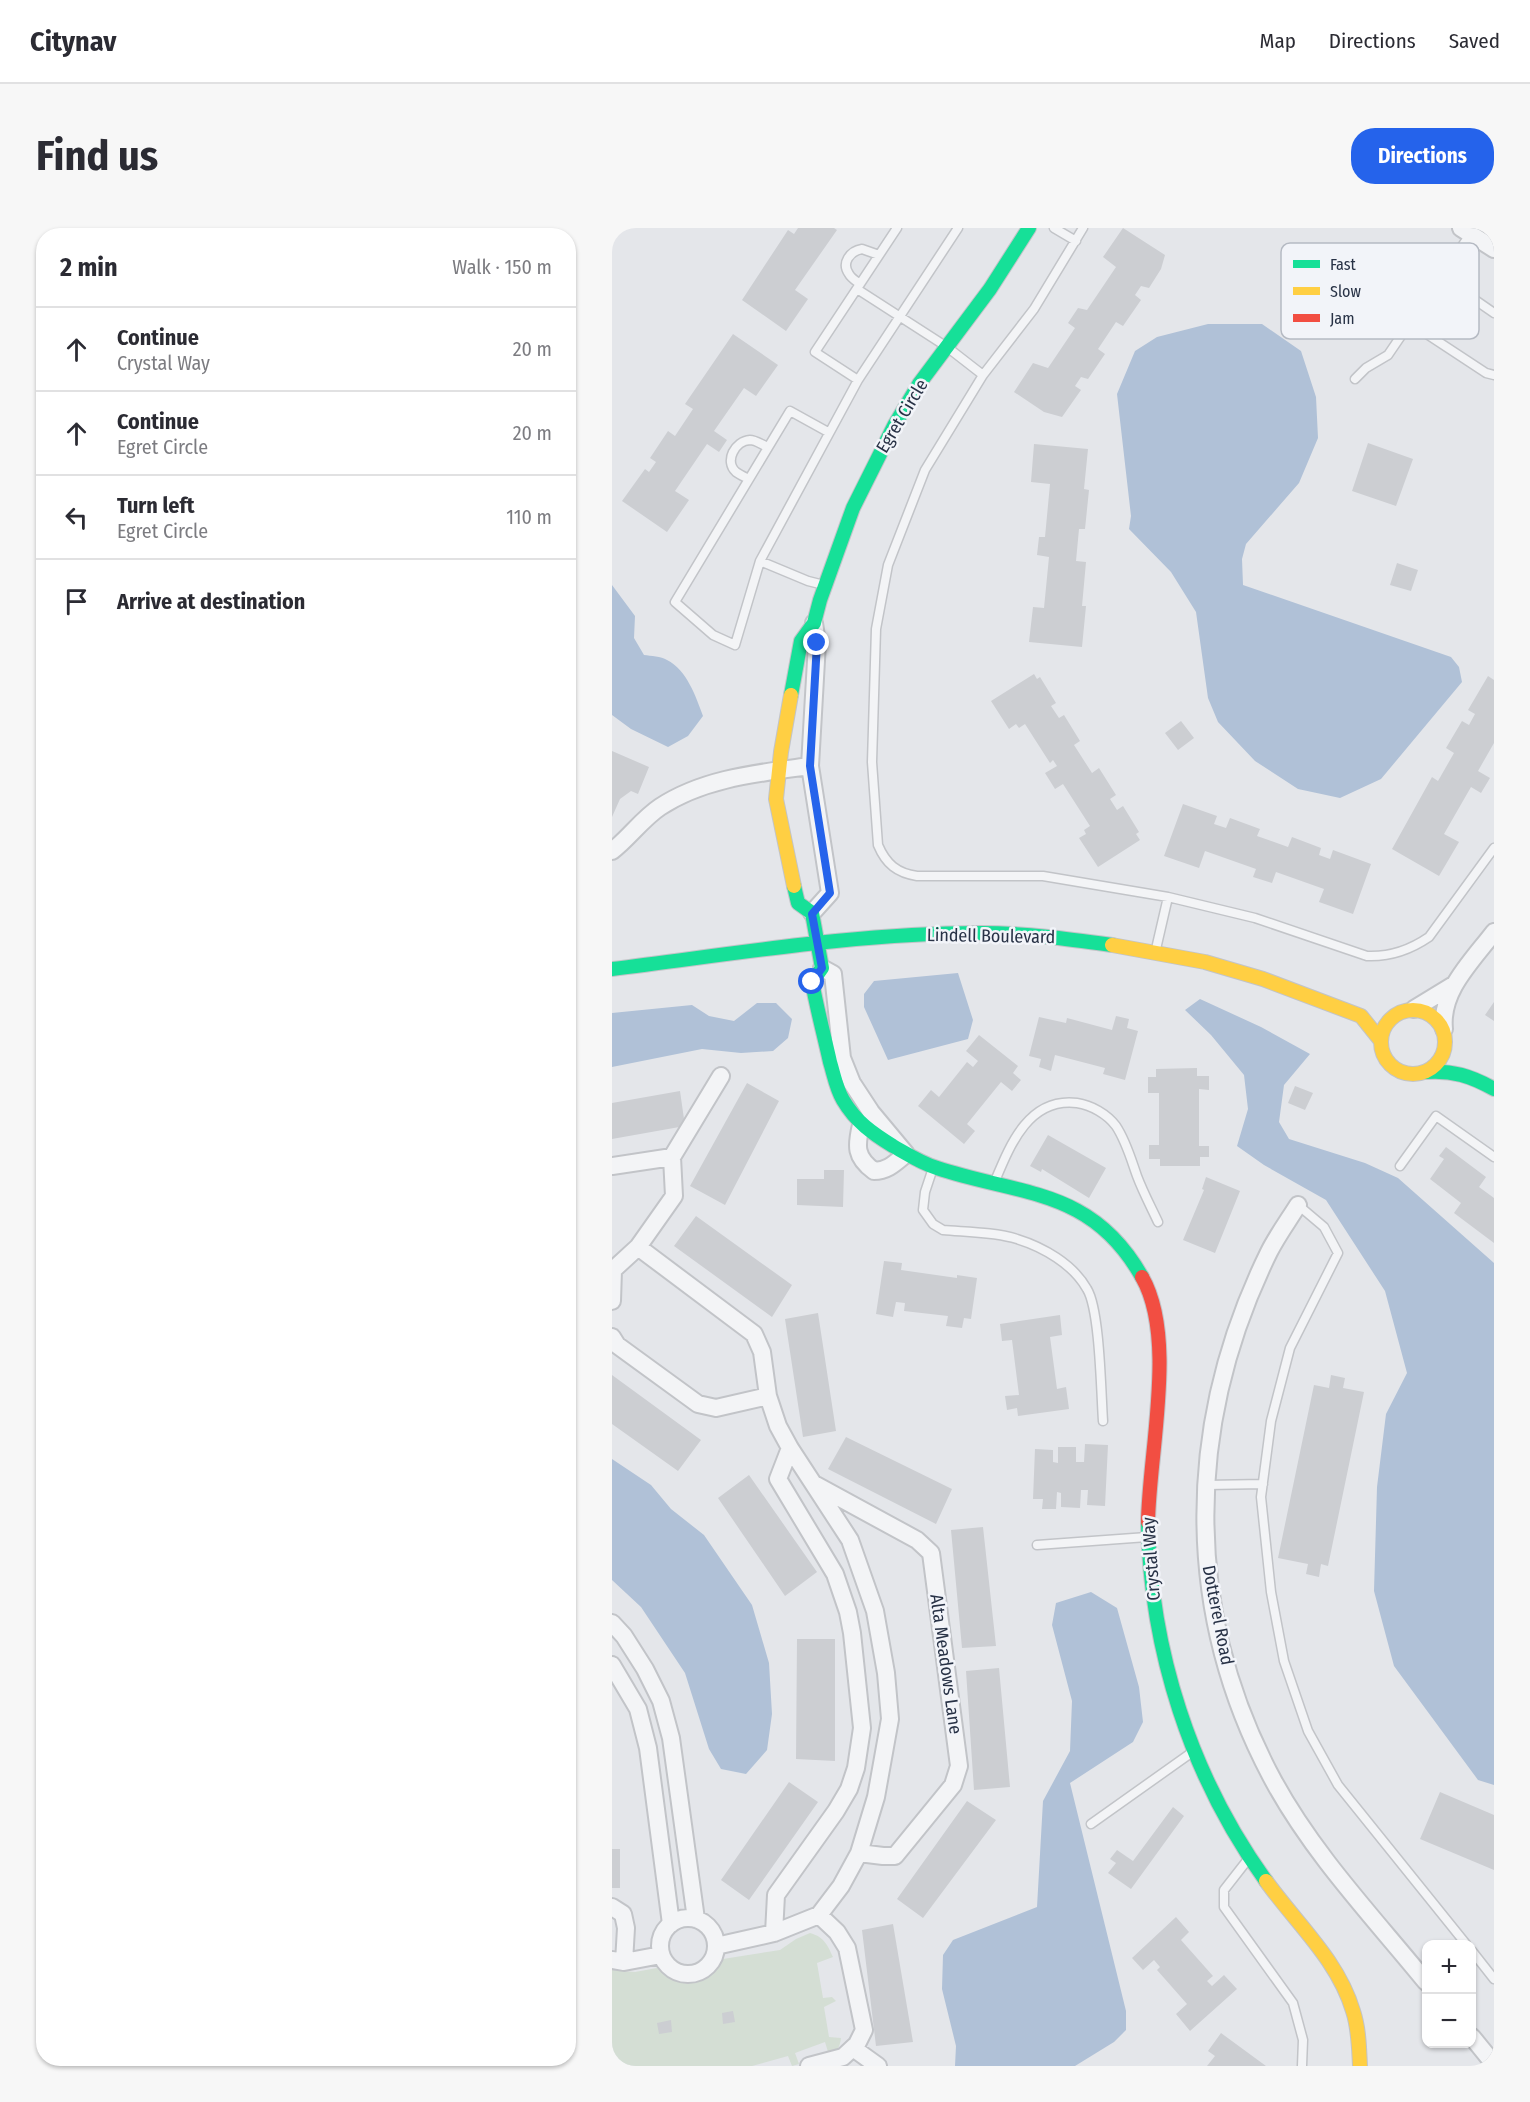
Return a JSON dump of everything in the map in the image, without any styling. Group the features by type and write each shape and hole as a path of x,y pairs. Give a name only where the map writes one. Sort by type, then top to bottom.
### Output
{"street":[{"name":"Egret Circle","path":"819,944 812,914 798,903 776,799 801,641 813,623 836,553 863,486 895,424 919,384 990,289 1029,228"},
{"path":"1469,230 1494,249"},
{"name":"Egret Circle","path":"812,914 830,893 810,766 817,643 813,623"},
{"path":"612,851 659,808 689,792 743,776 810,766"},
{"path":"1426,1072 1437,1065 1444,1054 1446,1003 1455,984 1494,932"},
{"name":"Lindell Boulevard","path":"612,969 819,944 922,934 982,933 1102,942 1155,951 1205,962 1263,979 1361,1016 1407,1010"},
{"name":"Crystal Way","path":"819,944 822,968 812,982 817,1009 839,1092 861,1125 906,1154 933,1167 1055,1198 1088,1215 1120,1244 1135,1264 1147,1286 1157,1317 1161,1358 1148,1489 1148,1537 1153,1596 1163,1655 1172,1690 1194,1751 1224,1817 1250,1858 1340,1977 1351,1998 1360,2045 1359,2066"},
{"name":"Crystal Way","path":"822,968 833,975 842,1058 852,1083 871,1112 906,1154"},
{"path":"1455,984 1390,1018 1383,1029 1381,1041 1383,1054 1390,1065 1401,1072 1413,1074 1446,1070 1467,1073 1494,1089"},
{"path":"1407,1010 1426,1011 1437,1018 1467,1073"},
{"path":"1361,1016 1381,1041"},
{"path":"612,1301 613,1270 638,1247 674,1196 672,1157 721,1076"},
{"path":"861,1125 857,1145 861,1158 874,1171 891,1167 906,1154"},
{"path":"612,1166 672,1157"},
{"name":"Dotterel Road","path":"1298,1205 1270,1250 1242,1312 1226,1361 1213,1416 1205,1518 1207,1564 1213,1609 1236,1697 1253,1739 1279,1790 1316,1847 1422,1972"},
{"name":"Alta Meadows Lane","path":"638,1247 754,1334 762,1352 768,1396 778,1426 850,1540 875,1611 886,1673 890,1719 876,1797 859,1852 842,1886 819,1915 774,1933 716,1946"},
{"path":"612,1336 617,1345 698,1404 716,1407 768,1396"},
{"path":"774,1933 776,1895 849,1789 856,1768 862,1728 848,1612 835,1574 778,1479 790,1448"},
{"name":"Alta Meadows Lane","path":"813,1483 917,1540 931,1553 959,1766 953,1785 895,1856 859,1852"},
{"path":"612,1623 624,1636 645,1669 661,1701 671,1738 696,1919"},
{"path":"612,1665 638,1709 648,1748 671,1923"},
{"path":"612,1907 623,1914 626,1929 618,1961 661,1955"},
{"path":"809,2066 843,2057 857,2044 864,2030 847,1948 837,1932 819,1915"},
{"path":"696,1919 711,1929 716,1946 711,1963 696,1973 679,1973 671,1969 661,1955 661,1938 671,1923 696,1919"},
{"path":"1476,2042 1494,2064"},
{"path":"853,2048 878,2066"}],"lane":[{"path":"858,380 815,352 897,228"},
{"path":"828,432 790,411 675,602 713,635 735,645 760,561 828,432 858,380 958,228"},
{"path":"1054,228 1076,242"},
{"path":"1083,228 1034,309 984,375 925,470 888,565 876,629 872,762 878,845 883,858 892,868 904,874 917,876 1043,876 1168,897 1255,918 1367,956 1383,957 1415,947 1429,938 1494,848"},
{"path":"879,255 862,249 857,250 849,256 847,272 859,286 984,375"},
{"path":"1479,302 1494,312"},
{"path":"1355,379 1366,368 1388,355 1399,339"},
{"path":"1435,339 1486,373 1494,375"},
{"path":"749,479 735,471 731,459 732,452 741,442 748,440 768,447"},
{"path":"760,561 826,586"},
{"path":"1155,951 1168,897"},
{"path":"995,1182 1011,1142 1035,1114 1052,1105 1067,1102 1085,1104 1102,1113 1114,1124 1125,1143 1138,1179 1158,1222"},
{"path":"1400,1166 1436,1116 1494,1157"},
{"path":"933,1167 925,1192 923,1210 933,1224 943,1230 1015,1238 1035,1246 1069,1267 1088,1289 1094,1313 1103,1421"},
{"path":"1298,1205 1324,1227 1338,1254 1290,1348 1271,1421 1261,1497 1271,1592 1284,1661 1308,1731 1338,1785 1461,1940"},
{"path":"1206,1485 1263,1484"},
{"path":"1037,1545 1148,1537"},
{"path":"1091,1824 1194,1751"},
{"path":"1250,1858 1224,1890 1224,1907 1293,2003 1303,2040 1302,2066"},
{"path":"1476,1956 1494,1979"}],"shaded area":[{"path":"810,1933 824,1942 833,1957 817,1963 823,1998 832,1997 836,2001 824,2007 829,2037 841,2038 835,2052 829,2055 825,2042 795,2053 799,2064 792,2066 788,2056 752,2066 612,2066 612,1970 635,1972 657,1968 665,1971 677,1982 692,1982 709,1975 723,1959 780,1950"}],"water":[{"path":"1208,324 1262,324 1301,351 1316,397 1318,438 1299,483 1246,544 1242,559 1243,585 1451,657 1459,667 1462,682 1381,779 1340,798 1298,789 1255,761 1218,722 1208,698 1196,612 1171,572 1129,529 1131,516 1117,394 1135,351 1157,337"},
{"path":"612,585 635,616 634,638 644,655 665,659 680,670 690,685 703,716 688,736 668,747 631,729 612,715"},
{"path":"958,973 973,1020 968,1039 888,1060 864,1007 864,994 874,981"},
{"path":"1200,999 1261,1027 1310,1054 1284,1085 1279,1122 1289,1139 1365,1163 1398,1178 1494,1263 1494,1785 1478,1780 1394,1666 1374,1591 1377,1487 1386,1414 1407,1373 1385,1291 1326,1200 1264,1165 1237,1146 1248,1109 1244,1075 1211,1035 1185,1010"},
{"path":"757,1003 776,1003 792,1019 788,1038 773,1051 741,1053 702,1049 612,1067 612,1013 692,1005 709,1016 734,1021"},
{"path":"612,1459 651,1485 671,1509 704,1535 752,1605 769,1663 772,1714 767,1750 746,1774 721,1769 709,1749 685,1673 641,1607 612,1580"},
{"path":"1091,1592 1117,1608 1139,1687 1143,1722 1133,1742 1070,1783 1126,2011 1126,2030 1114,2042 1075,2066 955,2066 956,2046 942,1989 943,1955 953,1940 1037,1907 1043,1801 1070,1751 1072,1701 1052,1625 1056,1603"}],"building":[{"path":"798,228 834,228 837,230 795,290 808,299 786,331 742,300 788,230 794,234"},
{"path":"1123,228 1165,255 1161,269 1149,288 1141,286 1135,295 1141,300 1123,326 1116,322 1098,349 1105,354 1088,379 1081,377 1075,386 1081,390 1062,417 1044,412 1014,392 1033,363 1048,368 1075,328 1068,323 1078,308 1087,310 1116,267 1103,257"},
{"path":"733,334 778,365 756,396 744,388 714,431 727,440 719,452 707,444 675,491 689,500 667,532 622,501 645,469 649,472 656,462 650,458 668,431 675,436 693,409 685,404"},
{"path":"1368,443 1413,459 1396,506 1352,491"},
{"path":"1034,444 1088,449 1084,489 1089,490 1085,529 1079,529 1076,561 1086,562 1082,606 1086,606 1082,647 1029,642 1033,607 1044,608 1049,557 1037,555 1039,537 1045,537 1050,484 1031,482"},
{"path":"1397,563 1418,570 1411,591 1390,585"},
{"path":"1034,674 1037,679 1040,677 1056,703 1051,706 1059,718 1064,715 1080,741 1074,745 1092,773 1099,768 1116,795 1110,799 1117,810 1123,806 1139,832 1136,834 1140,840 1098,867 1079,838 1086,834 1084,830 1090,826 1063,784 1055,789 1045,773 1057,766 1053,760 1050,763 1025,724 1019,728 1016,724 1009,729 991,701"},
{"path":"1488,676 1494,680 1494,743 1478,771 1490,778 1481,793 1471,787 1444,834 1459,842 1439,876 1392,849 1432,777 1438,781 1454,753 1446,748 1462,721 1469,725 1475,714 1468,710"},
{"path":"1181,721 1194,738 1178,750 1165,733"},
{"path":"612,751 649,767 638,794 631,791 620,799 612,817"},
{"path":"1183,804 1217,816 1214,824 1226,828 1230,818 1260,829 1257,836 1288,847 1292,837 1321,848 1319,855 1330,859 1333,850 1371,864 1353,914 1319,902 1324,889 1276,872 1272,883 1253,877 1256,869 1205,851 1199,868 1164,856"},
{"path":"1494,1002 1494,1021 1485,1015"},
{"path":"1116,1016 1129,1019 1127,1028 1138,1031 1125,1080 1103,1074 1105,1068 1055,1055 1051,1071 1039,1067 1041,1059 1029,1056 1039,1017 1066,1023 1067,1018 1112,1030"},
{"path":"979,1035 1018,1066 1013,1073 1021,1080 1012,1091 1001,1082 967,1124 975,1131 964,1144 918,1106 931,1090 939,1097 967,1062 973,1067 978,1061 966,1051"},
{"path":"1197,1068 1197,1076 1209,1076 1209,1090 1199,1089 1199,1146 1209,1146 1209,1157 1200,1157 1200,1166 1160,1166 1160,1159 1149,1159 1149,1145 1159,1145 1159,1093 1148,1093 1148,1077 1156,1077 1156,1069"},
{"path":"747,1083 779,1101 725,1205 690,1186"},
{"path":"1295,1086 1313,1093 1305,1110 1288,1103"},
{"path":"680,1091 685,1126 612,1139 612,1103"},
{"path":"1048,1135 1106,1168 1089,1198 1042,1169 1041,1172 1030,1166"},
{"path":"1446,1147 1486,1177 1479,1187 1494,1198 1494,1243 1454,1213 1461,1203 1430,1179 1444,1159 1439,1156"},
{"path":"824,1170 844,1170 843,1207 797,1205 797,1179 824,1179"},
{"path":"1206,1177 1240,1191 1215,1253 1183,1240 1204,1190 1202,1189"},
{"path":"696,1216 792,1285 772,1317 674,1246"},
{"path":"884,1261 902,1263 901,1270 957,1278 957,1275 977,1278 971,1319 964,1318 962,1328 946,1326 948,1316 904,1311 905,1303 896,1302 893,1317 876,1314"},
{"path":"818,1313 836,1431 803,1437 785,1319"},
{"path":"1060,1315 1062,1335 1050,1337 1057,1389 1066,1387 1069,1409 1018,1416 1017,1408 1007,1410 1005,1396 1019,1395 1012,1340 1002,1341 1000,1324"},
{"path":"612,1375 701,1440 678,1471 612,1424"},
{"path":"1331,1375 1345,1378 1343,1388 1364,1392 1328,1566 1321,1564 1319,1577 1306,1574 1308,1564 1278,1558 1314,1385 1329,1388"},
{"path":"846,1437 952,1489 936,1524 828,1469"},
{"path":"1085,1444 1108,1445 1105,1506 1087,1505 1088,1490 1081,1490 1080,1508 1061,1507 1061,1493 1057,1492 1056,1509 1042,1509 1043,1499 1033,1499 1035,1449 1053,1450 1053,1462 1058,1463 1058,1447 1076,1447 1076,1462 1084,1462"},
{"path":"749,1475 817,1572 785,1596 718,1498"},
{"path":"983,1527 996,1646 962,1648 951,1530"},
{"path":"797,1639 835,1639 835,1761 796,1759"},
{"path":"999,1668 1010,1787 974,1790 966,1671"},
{"path":"789,1782 818,1802 749,1900 721,1880"},
{"path":"1440,1792 1494,1815 1494,1870 1420,1839"},
{"path":"967,1801 996,1820 923,1918 897,1899"},
{"path":"1173,1807 1184,1816 1131,1889 1108,1873 1116,1863 1110,1859 1117,1850 1133,1861"},
{"path":"612,1849 620,1849 620,1888 612,1888"},
{"path":"1176,1917 1189,1932 1181,1940 1213,1976 1207,1981 1212,1986 1224,1975 1237,1989 1190,2031 1176,2014 1187,2004 1157,1970 1160,1967 1154,1960 1143,1970 1132,1958"},
{"path":"893,1924 913,2042 876,2046 862,1930"},
{"path":"733,2011 735,2022 723,2024 722,2013"},
{"path":"671,2020 672,2032 659,2034 657,2023"},
{"path":"1221,2033 1266,2066 1207,2066 1215,2056 1208,2051"}],"traffic: fast":[{"path":"791,695 801,641 814,623 853,508 895,424 919,384 990,289 1029,228"},
{"path":"794,886 798,903 812,913 822,968 812,982 814,992 837,1086 853,1115 878,1136 925,1164 1026,1191 1078,1211 1101,1226 1122,1248 1142,1277"},
{"path":"612,969 796,945 934,934 1013,934 1112,945"},
{"path":"1426,1072 1461,1075 1494,1089"},
{"path":"1148,1522 1157,1617 1166,1664 1180,1710 1196,1755 1216,1799 1239,1841 1266,1881"}],"traffic: slow":[{"path":"791,695 776,799 794,886"},
{"path":"1112,945 1205,962 1263,979 1361,1016 1381,1041"},
{"path":"1407,1010 1419,1010 1436,1019 1443,1030 1445,1042 1443,1054 1436,1065 1419,1074 1407,1074 1395,1069 1386,1060 1381,1048 1381,1036 1386,1024 1395,1015 1407,1010"},
{"path":"1266,1881 1327,1959 1346,1992 1356,2025 1360,2066"}],"traffic: jam":[{"path":"1142,1277 1152,1302 1158,1331 1160,1363 1148,1522"}],"route":[{"path":"812,982 822,968 812,914 830,893 810,766 817,643"}]}
